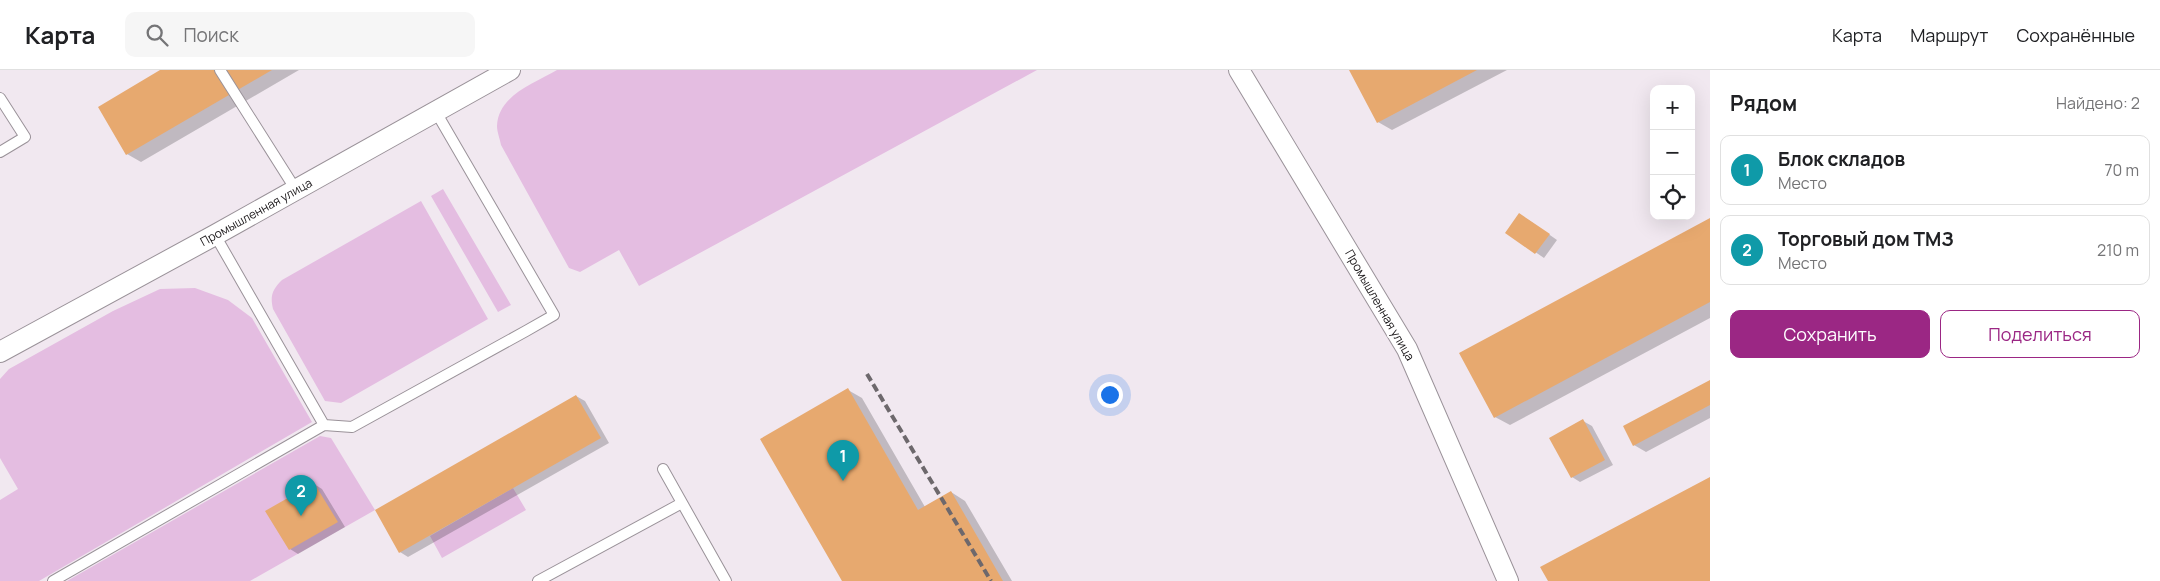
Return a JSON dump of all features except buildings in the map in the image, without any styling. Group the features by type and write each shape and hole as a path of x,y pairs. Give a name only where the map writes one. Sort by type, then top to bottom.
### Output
{"street":[{"name":"Промышленная улица","path":"0,352 215,235 510,70"},
{"name":"Промышленная улица","path":"1239,70 1408,349 1508,581"}],"lane":[{"path":"220,70 296,190"},
{"path":"0,98 25,137 0,152"},
{"path":"53,581 324,424 352,427 554,315 436,112"},
{"path":"215,235 324,424"},
{"path":"663,469 726,581"},
{"path":"538,581 682,503"}],"shaded area":[{"path":"557,70 1037,70 639,286 619,250 580,272 569,268 501,145 497,126 499,115 504,106 519,91"},
{"path":"443,189 511,305 498,312 431,196"},
{"path":"421,201 488,319 341,403 325,401 273,309 272,297 274,290 282,280"},
{"path":"195,288 228,300 252,318 312,422 39,581 0,581 0,500 18,489 0,458 0,379 9,369 113,311 160,289"},
{"path":"320,436 331,438 375,510 250,581 67,581"},
{"path":"513,488 526,510 442,558 430,536"}],"railway":[{"path":"867,374 991,581"}],"place":[{"name":"Блок складов","path":"843,481"},
{"name":"Торговый дом ТМЗ","path":"301,516"}]}
